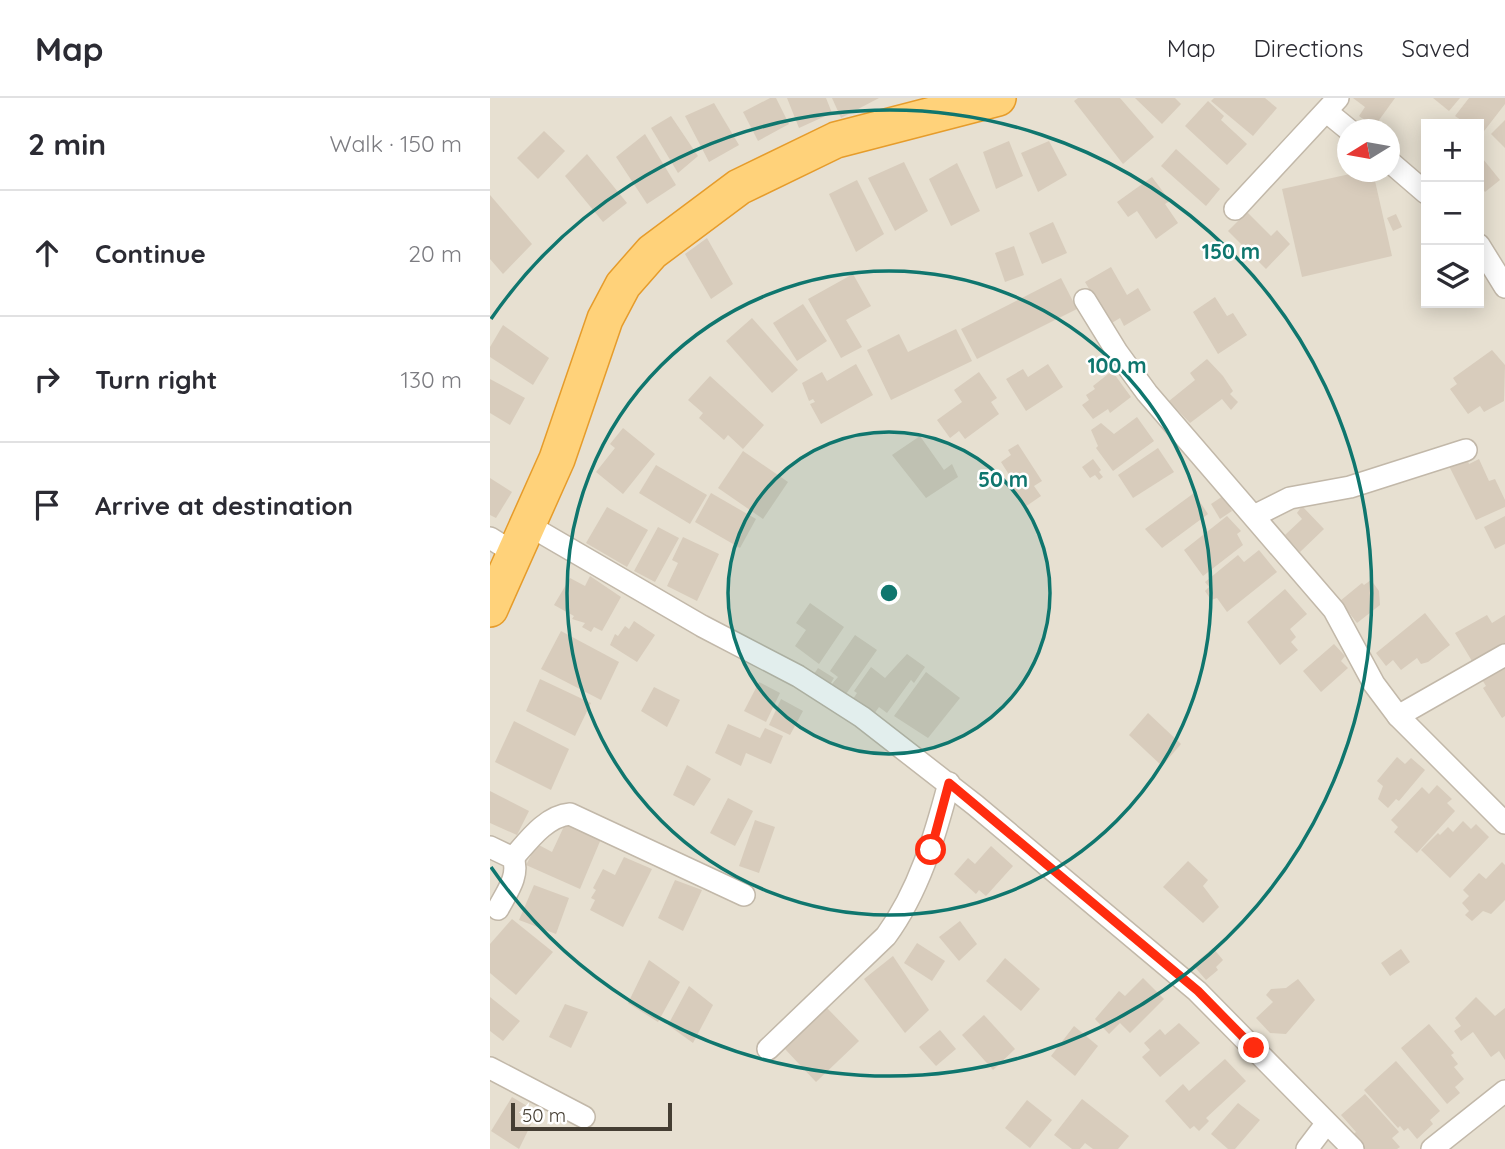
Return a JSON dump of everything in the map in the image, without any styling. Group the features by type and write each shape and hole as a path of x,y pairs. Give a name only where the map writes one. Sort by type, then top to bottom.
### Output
{"highway":[{"path":"490,609 512,539 557,459 605,318 623,285 652,252 697,215 739,187 836,140 998,98"}],"street":[{"path":"1235,209 1333,105"},
{"path":"1400,171 1421,189"},
{"path":"1484,253 1505,286"},
{"path":"1085,300 1141,386 1334,610 1374,684 1398,716 1505,823"},
{"path":"1254,516 1290,498 1350,487 1465,450"},
{"path":"512,539 702,626 798,676 862,717 949,783 1198,991 1353,1149"},
{"path":"1398,716 1505,655"},
{"path":"768,1049 886,936 898,920 931,850 949,783"},
{"path":"513,858 548,823 559,815 570,814 744,895"},
{"path":"490,847 513,858"},
{"path":"498,909 516,874 513,858"},
{"path":"490,1068 584,1117"},
{"path":"1432,1149 1505,1091"},
{"path":"1307,1149 1326,1124"}],"shaded area":[{"path":"490,98 1505,98 1505,1149 490,1149"}],"building":[{"path":"770,98 776,98 789,124 758,141 743,112"},
{"path":"787,98 826,98 832,113 799,128"},
{"path":"832,98 879,98 841,118"},
{"path":"1078,98 1120,98 1154,137 1123,164 1074,101"},
{"path":"1135,98 1175,98 1181,104 1162,124"},
{"path":"1214,98 1265,98 1277,108 1253,136 1211,101"},
{"path":"1353,98 1395,98 1380,119 1363,119 1359,116 1365,107"},
{"path":"1433,98 1460,98 1449,111"},
{"path":"1469,98 1505,98 1505,104 1484,131 1484,119 1460,119 1455,116"},
{"path":"1208,101 1224,116 1221,120 1247,144 1227,165 1185,126"},
{"path":"714,103 739,145 709,162 685,116"},
{"path":"671,116 698,156 678,173 651,128"},
{"path":"1505,120 1505,148 1491,134"},
{"path":"544,131 565,151 538,179 517,158"},
{"path":"645,134 676,185 647,204 616,157"},
{"path":"1009,141 1023,176 996,189 983,152"},
{"path":"1049,141 1067,175 1038,192 1021,153"},
{"path":"1176,149 1220,189 1206,206 1161,166"},
{"path":"587,154 627,203 603,222 565,176"},
{"path":"1484,160 1500,180 1484,191"},
{"path":"904,162 928,211 895,231 868,178"},
{"path":"957,163 980,211 951,226 929,179"},
{"path":"1152,177 1170,201 1165,204 1178,223 1156,239 1137,211 1128,217 1117,202"},
{"path":"1337,177 1337,182 1375,182 1392,256 1302,277 1282,189"},
{"path":"857,180 884,234 856,252 829,194"},
{"path":"490,195 532,244 503,274 490,259"},
{"path":"1247,212 1271,236 1277,230 1290,244 1266,269 1228,231"},
{"path":"1396,214 1402,227 1393,231 1387,218"},
{"path":"1053,222 1067,253 1042,264 1029,233"},
{"path":"707,238 733,284 711,299 685,254"},
{"path":"1014,246 1024,275 1005,282 995,253"},
{"path":"1111,267 1127,295 1138,288 1151,310 1124,326 1120,318 1110,324 1085,282"},
{"path":"853,274 871,306 846,320 862,347 841,358 808,299"},
{"path":"1061,278 1077,309 977,359 961,329"},
{"path":"1215,297 1227,316 1233,313 1247,335 1218,354 1193,312"},
{"path":"803,304 827,341 797,361 773,323"},
{"path":"752,318 798,370 772,393 726,341"},
{"path":"503,325 549,358 533,385 490,357 490,347"},
{"path":"956,329 972,361 891,400 867,350 899,334 908,352"},
{"path":"1492,350 1505,365 1504,401 1484,412 1480,406 1468,414 1450,389 1457,384 1453,378"},
{"path":"1207,359 1223,376 1233,391 1230,394 1238,402 1231,410 1222,399 1190,423 1169,401 1195,380 1190,373"},
{"path":"856,364 873,395 821,424 810,404 815,402 813,399 809,401 802,383 822,372 827,381"},
{"path":"1048,364 1063,387 1026,411 1006,379 1023,369 1028,377"},
{"path":"1112,371 1131,397 1110,413 1108,409 1093,419 1082,405 1089,400 1086,395 1095,389 1093,386"},
{"path":"979,372 997,398 991,402 999,414 965,439 959,431 950,438 937,420 962,402 954,390"},
{"path":"710,376 764,425 743,449 728,435 724,440 699,418 703,413 688,400"},
{"path":"490,379 525,398 510,425 490,413"},
{"path":"1137,417 1154,441 1113,471 1096,448 1098,446 1091,430 1101,423 1114,434"},
{"path":"623,428 655,454 623,494 596,472 615,448 610,444"},
{"path":"920,436 944,470 952,464 958,477 926,498 892,455"},
{"path":"1018,444 1042,481 1034,486 1041,496 1025,507 1010,488 1015,484 1001,462 1011,455 1008,450"},
{"path":"1158,448 1174,472 1133,498 1118,475"},
{"path":"743,451 788,482 763,519 718,488"},
{"path":"1467,458 1469,464 1479,459 1489,481 1495,479 1505,500 1505,507 1476,520 1449,466"},
{"path":"1093,459 1103,477 1099,480 1095,475 1090,478 1082,467"},
{"path":"656,465 707,495 690,524 639,493"},
{"path":"490,478 512,492 496,518 490,515"},
{"path":"711,493 756,519 740,548 695,522"},
{"path":"1194,493 1208,514 1162,548 1145,529"},
{"path":"1223,496 1232,511 1220,519 1211,504"},
{"path":"1302,506 1324,529 1300,552 1285,535 1302,519 1297,513"},
{"path":"607,507 648,530 627,567 586,543"},
{"path":"1227,516 1241,531 1237,534 1243,545 1203,576 1184,550"},
{"path":"1505,516 1505,544 1495,549 1484,527"},
{"path":"658,527 679,538 655,582 634,571"},
{"path":"683,537 719,554 697,601 667,586 678,563 672,560"},
{"path":"1259,550 1277,572 1227,612 1217,598 1211,600 1205,591 1209,587 1205,582 1238,555 1244,562"},
{"path":"590,576 621,597 602,631 594,627 591,632 582,627 585,623 572,619 574,616 554,605 570,578 585,586"},
{"path":"1371,580 1379,591 1380,605 1357,623 1340,601 1362,583 1364,585"},
{"path":"1285,589 1307,614 1290,629 1296,637 1291,642 1298,650 1280,665 1247,622"},
{"path":"810,603 844,627 819,664 795,646 806,630 796,623"},
{"path":"1425,613 1450,645 1428,662 1421,664 1417,658 1401,670 1393,660 1386,666 1376,653"},
{"path":"1487,615 1492,623 1505,615 1505,647 1475,666 1455,633"},
{"path":"634,621 655,635 637,662 610,645 615,634 618,636 625,626 629,629"},
{"path":"561,631 619,662 601,700 541,669"},
{"path":"855,635 877,650 846,694 832,684 838,677 830,671"},
{"path":"1334,644 1345,656 1341,661 1348,668 1321,692 1303,671"},
{"path":"907,654 925,667 914,683 911,680 887,713 879,707 874,714 851,702 857,693 854,691 871,667 885,678"},
{"path":"1505,662 1505,716 1502,718 1483,688 1486,686 1481,678"},
{"path":"818,668 834,678 826,691 810,680"},
{"path":"926,672 960,698 928,738 894,716"},
{"path":"540,679 591,703 575,736 526,711"},
{"path":"759,682 780,693 766,722 744,711"},
{"path":"654,687 680,700 667,727 641,711"},
{"path":"781,699 803,711 790,735 769,725"},
{"path":"1148,713 1181,744 1162,766 1129,735"},
{"path":"514,721 569,749 551,790 495,762"},
{"path":"728,724 760,738 765,728 783,736 771,764 746,753 741,766 715,753"},
{"path":"1397,757 1405,764 1411,758 1425,770 1399,801 1396,799 1388,808 1378,799 1383,786 1377,781"},
{"path":"687,765 711,779 694,806 673,795"},
{"path":"1437,785 1452,799 1447,803 1455,811 1417,853 1394,832 1398,827 1391,820 1422,787 1429,794"},
{"path":"490,791 529,811 517,835 490,823"},
{"path":"728,798 753,811 735,846 710,833"},
{"path":"755,820 775,827 759,873 739,866"},
{"path":"1463,821 1471,829 1476,824 1489,837 1450,878 1421,850 1438,833 1440,835 1448,827 1453,832"},
{"path":"566,822 601,839 580,889 526,865 537,844 552,852"},
{"path":"991,846 1013,866 986,896 979,890 976,894 954,874 968,858 975,864"},
{"path":"624,857 652,869 623,927 590,910 595,900 591,898 596,890 593,888 603,869 615,875"},
{"path":"1188,861 1208,880 1203,886 1219,907 1203,923 1163,887"},
{"path":"1502,862 1505,865 1505,900 1491,914 1483,911 1472,921 1465,915 1469,911 1462,903 1469,896 1463,890 1479,873 1486,879"},
{"path":"675,880 702,890 683,931 658,918"},
{"path":"534,885 569,898 556,934 519,920"},
{"path":"512,919 553,952 516,995 490,973 490,944"},
{"path":"960,921 977,944 959,961 939,937"},
{"path":"917,943 945,961 932,981 904,963"},
{"path":"1213,948 1223,960 1216,967 1218,970 1206,980 1193,965"},
{"path":"1401,949 1410,962 1390,976 1381,963"},
{"path":"893,956 929,1010 905,1033 864,979"},
{"path":"1005,958 1040,989 1021,1011 986,981"},
{"path":"649,960 680,982 658,1022 628,1003"},
{"path":"1143,978 1164,999 1130,1033 1120,1023 1109,1034 1095,1019 1119,991 1125,996"},
{"path":"1298,979 1315,1000 1286,1034 1270,1033 1256,1018 1273,1002 1266,995 1271,989 1286,988"},
{"path":"689,986 713,1005 693,1043 668,1025"},
{"path":"490,997 520,1021 503,1041 490,1031"},
{"path":"1476,997 1495,1016 1505,1008 1505,1060 1499,1051 1491,1057 1473,1032 1461,1041 1454,1031 1461,1026 1455,1018"},
{"path":"565,1004 588,1012 571,1048 549,1037"},
{"path":"827,1008 859,1041 816,1082 785,1049"},
{"path":"984,1015 1015,1049 993,1070 962,1035"},
{"path":"1179,1023 1200,1043 1160,1077 1142,1057 1150,1050 1144,1043 1160,1029 1165,1035"},
{"path":"1429,1024 1454,1053 1451,1055 1458,1064 1454,1067 1464,1079 1455,1087 1460,1093 1447,1104 1401,1048"},
{"path":"1074,1026 1098,1046 1075,1076 1051,1056"},
{"path":"940,1030 956,1049 936,1066 919,1047"},
{"path":"1225,1059 1246,1081 1206,1118 1209,1121 1199,1131 1194,1126 1190,1129 1165,1101 1183,1084 1189,1091"},
{"path":"1396,1061 1440,1111 1430,1120 1433,1124 1417,1139 1408,1128 1404,1131 1400,1126 1398,1128 1364,1090"},
{"path":"1365,1094 1399,1132 1392,1138 1400,1147 1397,1149 1359,1149 1349,1138 1356,1132 1341,1115"},
{"path":"512,1097 537,1112 519,1149 491,1131"},
{"path":"1082,1099 1129,1136 1118,1149 1093,1149 1085,1143 1080,1149 1072,1149 1054,1135"},
{"path":"1027,1100 1052,1120 1030,1148 1005,1128"},
{"path":"1238,1103 1260,1120 1235,1149 1228,1149 1211,1134"}],"route":[{"path":"931,850 949,783 1198,991 1254,1048"}]}
